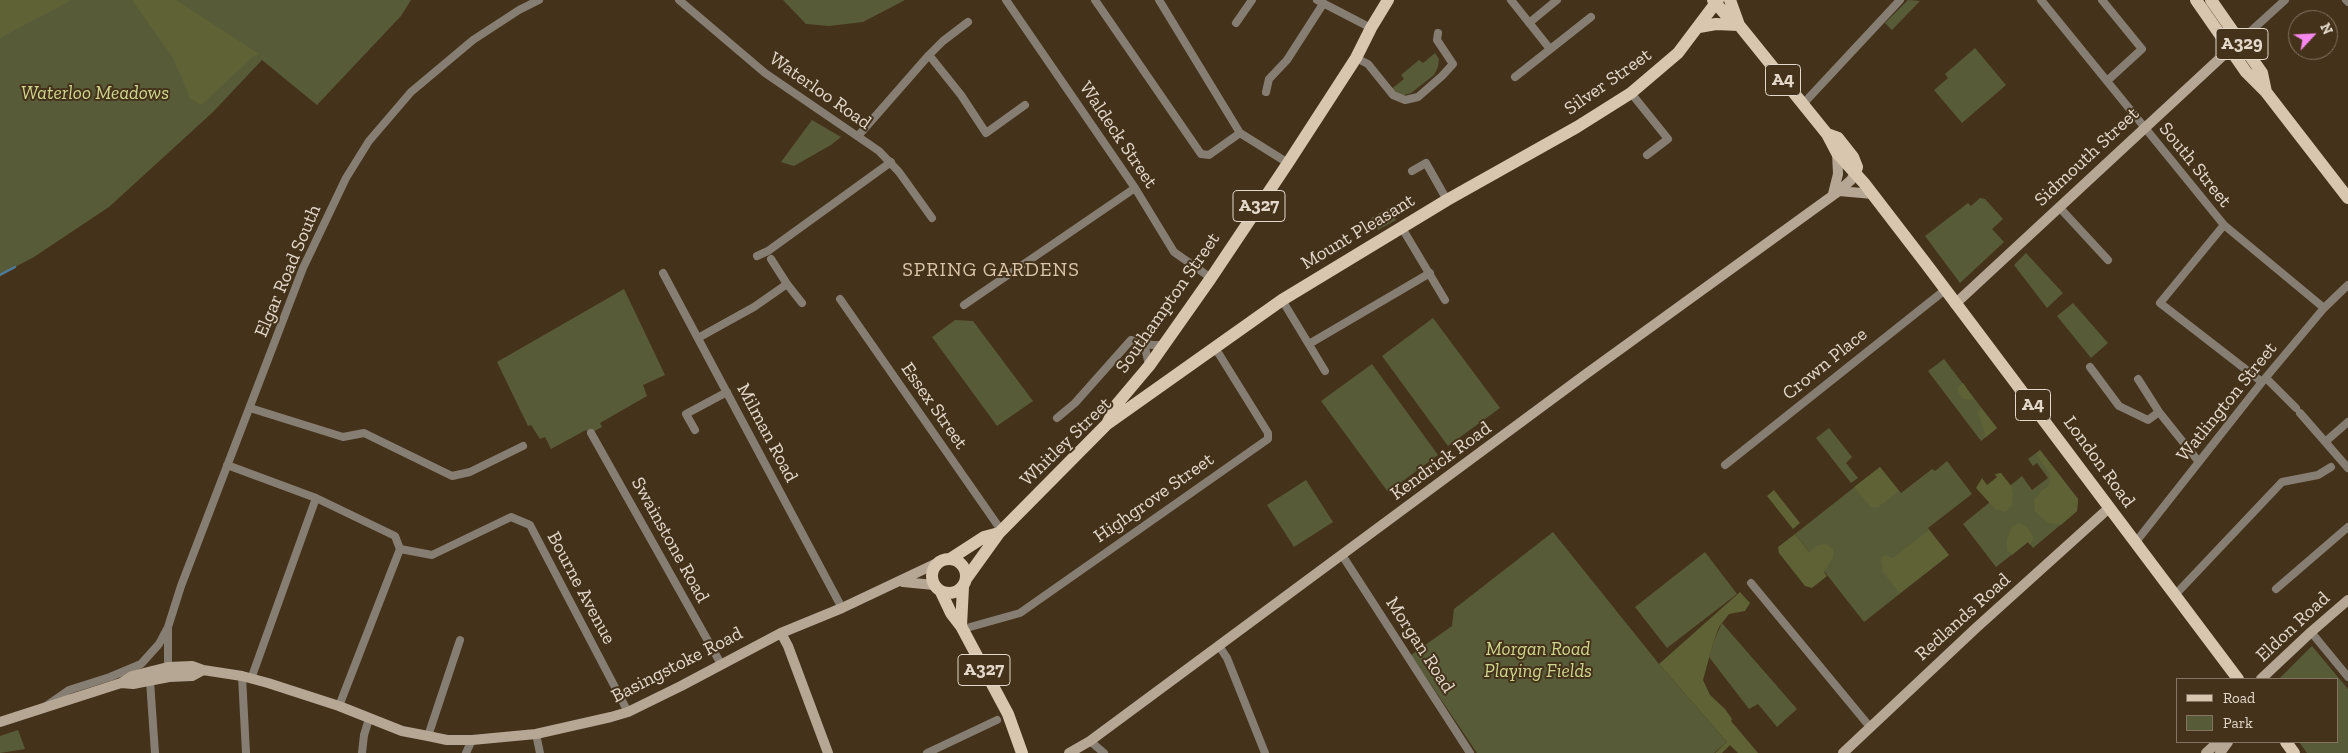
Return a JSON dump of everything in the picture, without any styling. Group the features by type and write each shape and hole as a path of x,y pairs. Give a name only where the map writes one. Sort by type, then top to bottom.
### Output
{"main road":[{"name":"Southampton Street","path":"1106,424 1117,404 1149,366 1211,278 1288,163 1356,58 1388,0"},
{"name":"London Road","path":"1730,0 1739,25"},
{"name":"A329","path":"2196,0 2229,50 2253,81 2266,92 2348,198"},
{"name":"A329","path":"2212,0 2262,73 2266,92"},
{"name":"London Road","path":"1716,1 1739,25 1827,134 1837,153 1873,194 2237,678"},
{"name":"Silver Street","path":"1529,154 1631,93 1678,54 1700,27 1716,1"},
{"path":"1700,27 1716,24 1739,25"},
{"name":"London Road","path":"1827,134 1838,138 1853,157 1857,167 1855,173"},
{"name":"Mount Pleasant","path":"1212,348 1282,300 1447,200 1529,154"},
{"name":"Whitley Street","path":"964,583 1000,531 1106,424 1212,348"},
{"name":"Whitley Street","path":"950,558 984,537 1000,531"},
{"path":"962,627 965,569 957,560 950,558 943,559 935,564 933,576 938,588 946,594 955,593 964,583"},
{"name":"A327","path":"938,588 950,614 962,627 1008,714 1022,753"}],"street":[{"name":"Elgar Road South","path":"42,709 69,690 110,677 141,664 160,644 303,268 346,178 369,140 411,92 466,45 519,10 539,0"},
{"name":"Waterloo Road","path":"679,0 765,74 858,136 891,162 932,218"},
{"name":"Waldeck Street","path":"1006,0 1135,188 1174,252 1211,278"},
{"path":"1095,0 1201,154 1209,155 1240,134"},
{"path":"1159,0 1240,134 1288,163"},
{"path":"1236,23 1252,0"},
{"path":"1511,0 1550,49"},
{"path":"1529,22 1557,0"},
{"path":"1803,104 1900,0"},
{"name":"South Street","path":"2041,0 2224,225 2324,308"},
{"path":"2102,0 2142,49 2107,81"},
{"path":"2229,50 2244,47 2284,0"},
{"path":"1266,92 1269,79 1286,60 1320,2 1371,28"},
{"path":"1515,77 1591,17"},
{"path":"858,136 929,55 943,41 968,22"},
{"path":"1356,58 1368,64 1393,95 1405,100 1418,97 1454,64 1437,40 1438,33"},
{"name":"Sidmouth Street","path":"1955,304 2229,50"},
{"path":"929,55 961,95 983,135 1025,105"},
{"path":"1631,93 1668,139 1648,155"},
{"path":"1837,153 1838,174 1836,193 1873,194"},
{"path":"757,256 768,251 891,162"},
{"path":"1412,171 1426,163 1447,200"},
{"name":"Kendrick Road","path":"1069,753 1090,741 1836,193 1851,180 1855,173"},
{"path":"964,305 1135,188"},
{"path":"2059,207 2108,260"},
{"path":"2224,225 2160,303 2264,380 2298,410 2348,468"},
{"path":"1402,228 1445,300"},
{"path":"771,259 802,303"},
{"name":"Milman Road","path":"663,273 842,608"},
{"path":"1309,344 1430,274"},
{"path":"698,338 754,307 787,284"},
{"name":"Watlington Street","path":"2135,543 2264,380 2324,308 2348,285"},
{"name":"Crown Place","path":"1725,465 1945,290"},
{"name":"Essex Street","path":"840,299 1000,531"},
{"path":"1282,300 1324,371"},
{"path":"1057,418 1075,403 1131,340 1163,345"},
{"path":"1144,343 1149,366"},
{"name":"Highgrove Street","path":"962,627 1020,613 1268,438 1268,433 1224,362 1212,348"},
{"path":"2090,367 2119,406 2148,420 2159,412"},
{"path":"2138,379 2159,412 2199,462"},
{"path":"694,430 686,414 727,392"},
{"path":"250,408 343,437 364,433 452,476 470,472 522,446"},
{"path":"2325,442 2348,422"},
{"name":"Swainstone Road","path":"591,433 721,664"},
{"path":"228,465 316,498 395,536 400,549 339,706"},
{"path":"2174,596 2282,482 2318,475 2331,468"},
{"path":"246,753 247,677 316,498"},
{"name":"Redlands Road","path":"1843,753 2109,508"},
{"name":"Bourne Avenue","path":"400,549 432,555 511,516 530,525 628,712"},
{"path":"2276,589 2348,527"},
{"name":"Morgan Road","path":"1342,555 1470,753"},
{"path":"842,608 935,564"},
{"path":"900,582 938,588"},
{"path":"1751,583 1870,727"},
{"name":"Eldon Road","path":"2262,678 2348,600"},
{"name":"Basingstoke Road","path":"0,722 122,683 132,676 169,672 192,676 203,670 247,677 339,706 402,731 447,740 472,740 536,734 628,712 781,633 842,608"},
{"name":"Elgar Road South","path":"168,627 169,672"},
{"path":"2311,632 2348,677"},
{"path":"781,633 828,753"},
{"path":"428,736 460,640"},
{"path":"1219,646 1227,658 1265,753"},
{"name":"Basingstoke Road","path":"122,683 133,684 150,680 169,672"},
{"path":"150,680 155,753"},
{"path":"362,753 364,735 369,719"},
{"path":"927,753 997,720"},
{"path":"536,734 540,753"},
{"path":"466,753 472,740"},
{"path":"1090,741 1104,753"},
{"path":"2206,753 2217,743"}],"green space":[{"name":"Waterloo Meadows","path":"0,0 411,0 401,16 317,105 262,60 213,112 109,207 34,257 0,275"},
{"path":"0,0 72,0 0,38"},
{"path":"132,0 176,0 259,54 253,57 201,105 190,98 173,58"},
{"path":"783,0 905,0 863,22 829,26 806,24"},
{"path":"1908,0 1920,1 1892,30 1885,23"},
{"path":"1975,48 2006,85 1962,123 1934,90 1948,78 1945,74"},
{"path":"1435,53 1439,59 1434,75 1411,93 1402,96 1390,90 1404,79 1401,75 1419,60 1423,63"},
{"path":"812,120 841,137 831,145 794,166 781,162"},
{"path":"1980,198 1985,199 2003,219 1992,229 2004,242 1960,283 1925,236 1968,203 1971,206"},
{"path":"1389,208 1396,220 1378,230 1371,218"},
{"path":"2026,253 2063,293 2047,308 2014,265"},
{"path":"624,289 665,375 643,385 647,396 600,423 602,427 589,434 586,430 551,449 545,437 540,439 531,425 528,426 497,362"},
{"path":"2073,303 2108,343 2091,358 2057,316"},
{"path":"1433,318 1500,408 1448,446 1382,356"},
{"path":"955,320 973,321 1033,401 997,426 932,337"},
{"path":"1944,359 1997,428 1981,441 1928,371"},
{"path":"1372,364 1438,455 1388,492 1321,401"},
{"path":"1963,383 1974,399 1962,398 1958,392 1958,387"},
{"path":"1981,408 1997,428 1986,437 1978,414"},
{"path":"1829,428 1852,457 1846,463 1858,478 1851,483 1816,438"},
{"path":"2040,450 2078,499 2077,511 2033,548 2028,542 1996,567 1963,524 2022,476 2032,490 2048,478 2037,463 2033,466 2028,459"},
{"path":"2040,450 2078,499 2077,511 2061,525 2048,523 2035,511 2034,500 2042,490 2049,486 2050,474 2036,454"},
{"path":"1947,461 1972,494 1928,528 1949,555 1864,622 1795,534 1880,467 1901,493 1932,469 1935,471"},
{"path":"1880,467 1899,491 1877,508 1871,507 1854,487"},
{"path":"2001,473 2012,487 2013,495 2012,505 2005,512 1995,509 1976,488 1982,478 1987,485 1997,477 1995,474"},
{"path":"1306,480 1333,522 1294,547 1267,505"},
{"path":"1774,490 1800,523 1793,529 1767,496"},
{"path":"2019,523 2027,527 2034,538 2030,545 2028,542 2012,555 2007,550 2007,540 2012,526"},
{"path":"1929,530 1949,555 1900,593 1883,572 1881,558 1885,555 1893,558"},
{"name":"Morgan Road Playing Fields","path":"1553,532 1659,664 1727,742 1714,753 1477,753 1411,655 1452,626 1454,609"},
{"path":"1795,534 1809,552 1818,545 1826,544 1833,549 1833,557 1824,572 1827,576 1812,588 1805,586 1779,553 1778,547"},
{"path":"1705,552 1737,594 1667,648 1635,607"},
{"path":"1740,592 1750,603 1745,611 1729,614 1719,627 1703,680 1710,695 1725,709 1732,719 1731,721 1758,753 1738,753 1730,745 1722,753 1715,753 1727,742 1659,664"},
{"path":"1722,623 1797,709 1777,727 1758,704 1749,709 1709,657"},
{"path":"2312,646 2348,689 2348,753 2307,753 2300,743 2338,743 2338,678 2280,678"},
{"path":"18,730 25,749 0,753 0,736"}],"waterway":[{"path":"0,275 15,267"}],"district":[{"name":"SPRING GARDENS","path":"991,270"}]}
